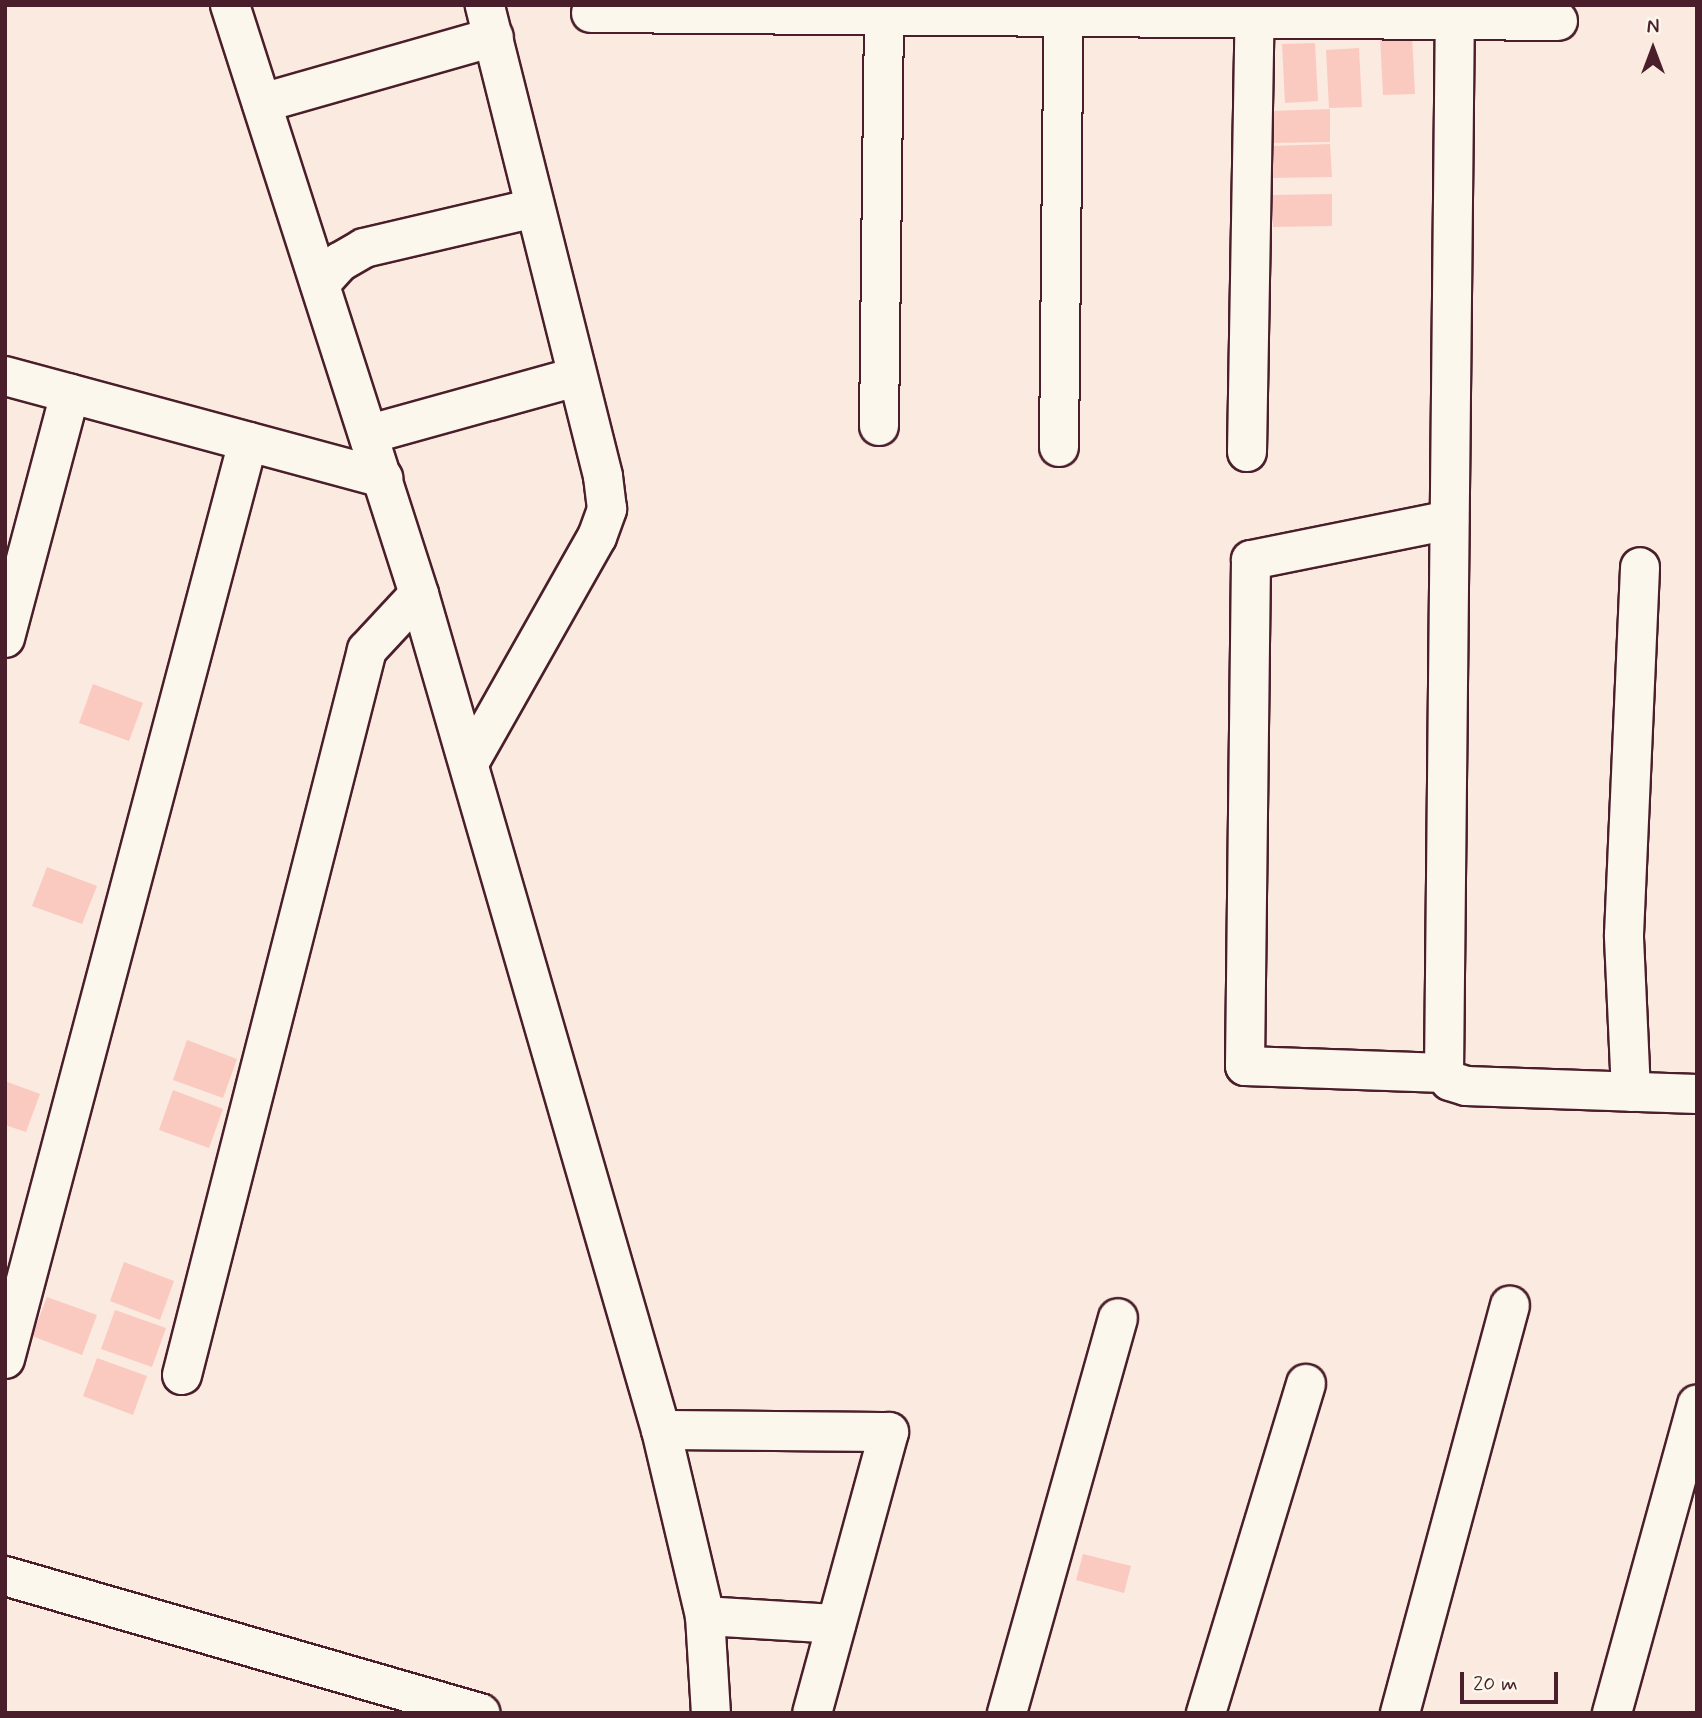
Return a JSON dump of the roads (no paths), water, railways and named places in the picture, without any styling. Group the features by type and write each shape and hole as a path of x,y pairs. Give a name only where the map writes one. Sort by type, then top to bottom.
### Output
{"street":[{"path":"230,5 384,478 661,1430 705,1616 711,1713"},
{"path":"591,13 698,9 1455,13 1558,22"},
{"path":"879,426 884,10"},
{"path":"1059,447 1064,11"},
{"path":"1247,452 1255,12"},
{"path":"1455,13 1444,1073 1450,1081 1466,1086 1697,1094"},
{"path":"262,103 490,21 575,377 603,477 607,509 597,537 468,763"},
{"path":"320,284 340,262 364,248 534,208"},
{"path":"5,376 384,478"},
{"path":"370,434 575,377"},
{"path":"5,638 70,393"},
{"path":"5,1359 248,442"},
{"path":"1444,1073 1245,1066 1251,559 1449,520"},
{"path":"1631,1092 1624,935 1640,567"},
{"path":"183,1375 368,650 419,594"},
{"path":"1400,1713 1510,1306"},
{"path":"1007,1713 1118,1318"},
{"path":"1206,1713 1306,1384"},
{"path":"1612,1713 1697,1405"},
{"path":"661,1430 889,1432 812,1713"},
{"path":"5,1576 481,1713"},
{"path":"705,1616 836,1623"}]}
